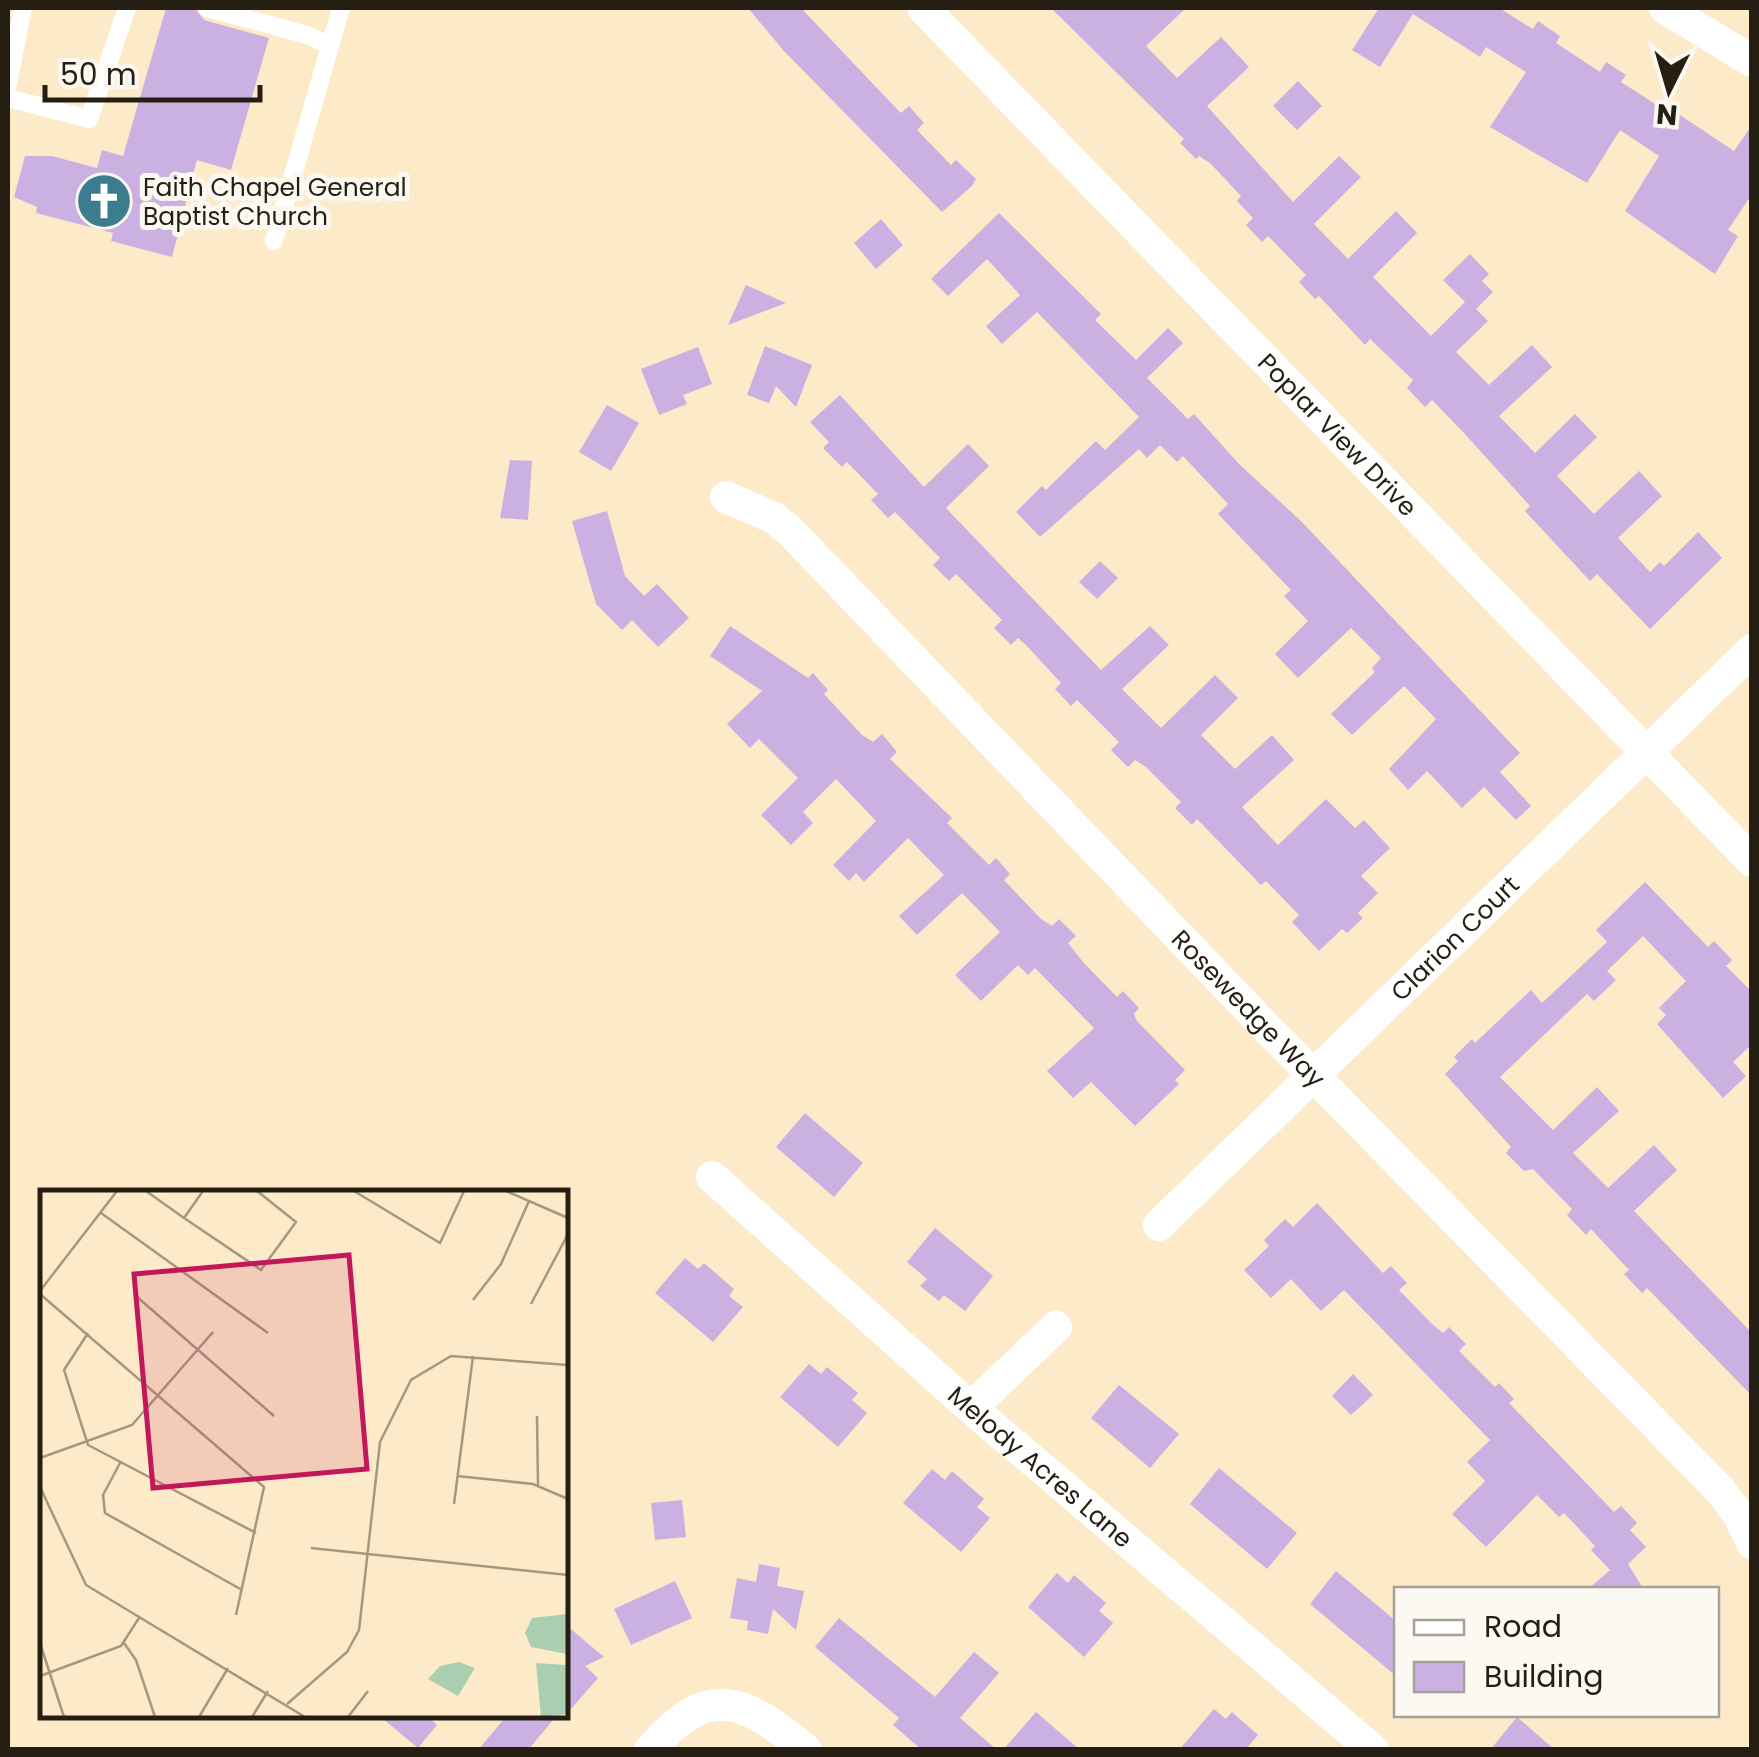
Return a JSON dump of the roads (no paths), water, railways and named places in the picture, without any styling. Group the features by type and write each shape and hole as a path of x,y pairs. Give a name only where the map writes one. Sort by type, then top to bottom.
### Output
{"street":[{"name":"Poplar View Drive","path":"923,8 1752,861"},
{"path":"1666,8 1752,61"},
{"name":"Rosewedge Way","path":"726,497 774,518 790,531 1720,1490 1738,1514 1752,1544"},
{"name":"Clarion Court","path":"1159,1225 1752,650"},
{"name":"Melody Acres Lane","path":"712,1177 971,1408 1373,1750"},
{"path":"971,1408 1056,1327"},
{"path":"650,1750 685,1714 726,1703 767,1717 806,1750"}],"lane":[{"path":"8,84 22,8"},
{"path":"8,98 90,120 127,8"},
{"path":"207,8 307,35 330,46"},
{"path":"274,242 341,8"}],"place":[{"name":"Faith Chapel General Baptist Church","path":"104,201"}]}
